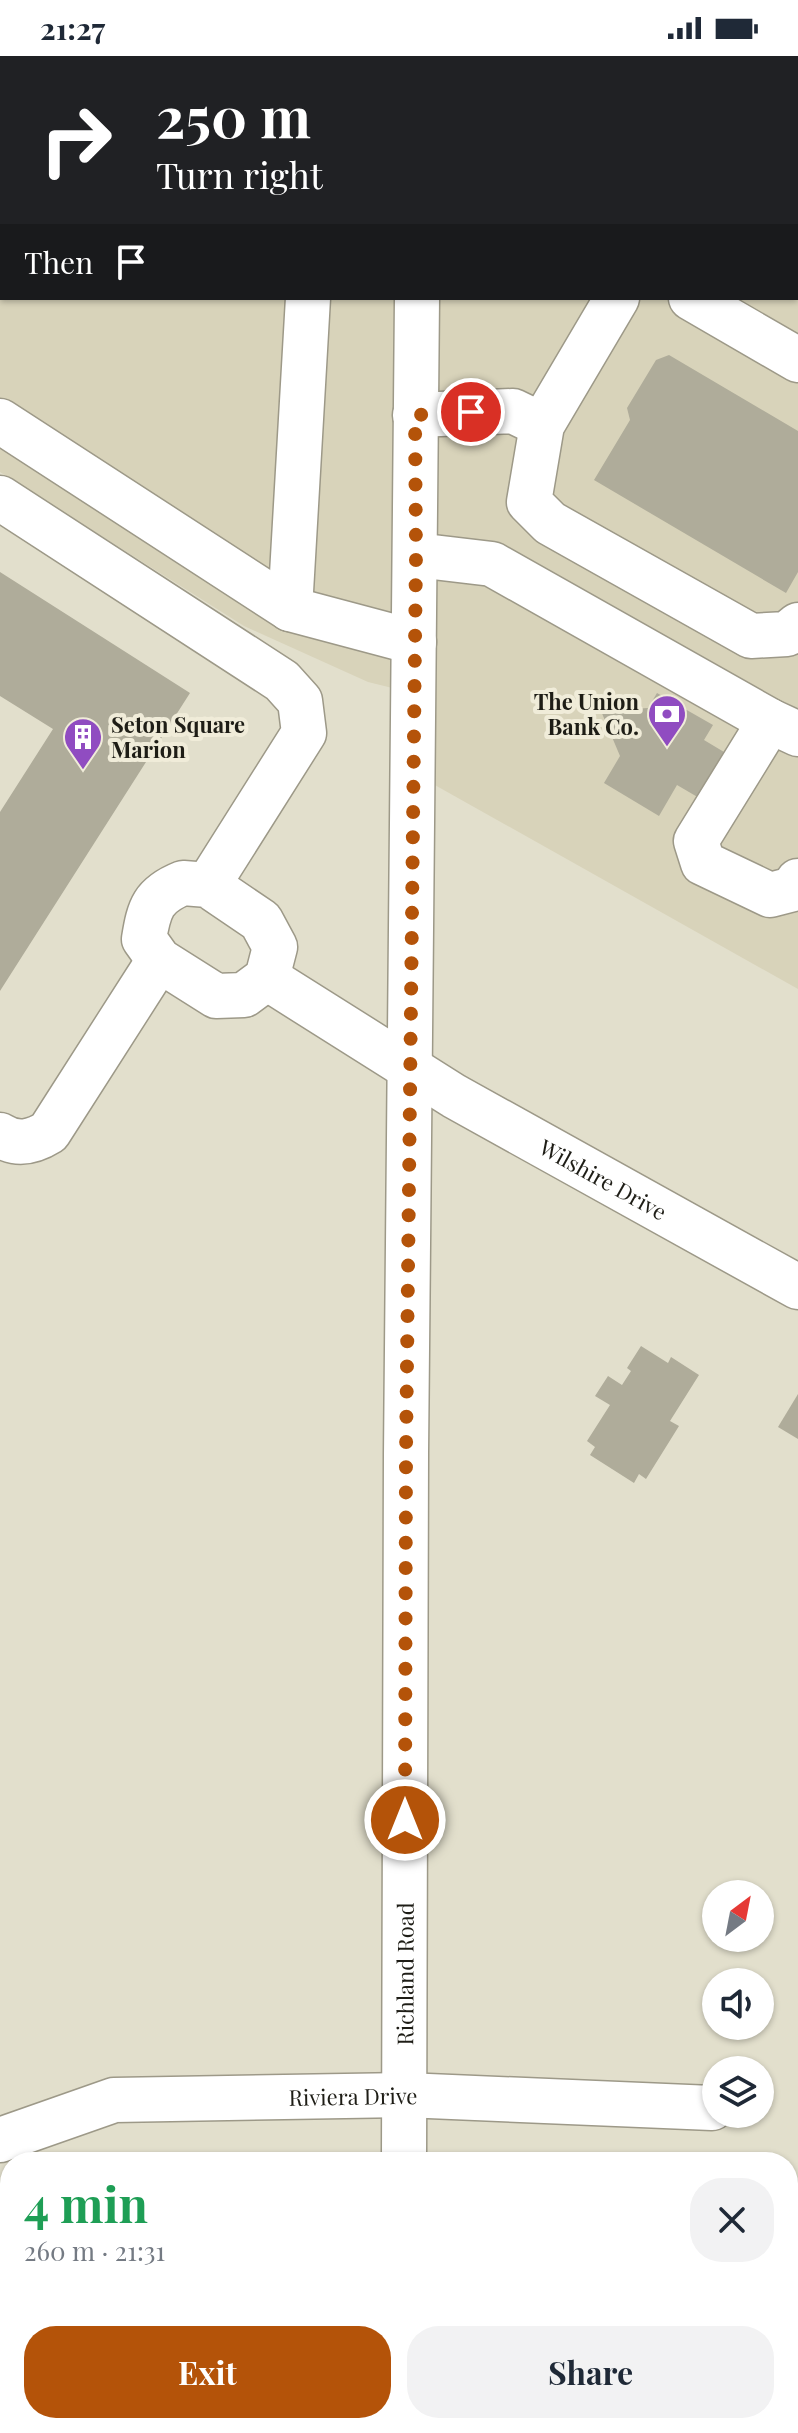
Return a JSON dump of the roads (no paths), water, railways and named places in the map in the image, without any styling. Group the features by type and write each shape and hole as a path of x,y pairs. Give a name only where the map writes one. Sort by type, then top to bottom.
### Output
{"main road":[{"path":"290,609 308,300"},
{"name":"Richland Road","path":"404,2152 406,1454 417,300"},
{"path":"616,300 542,425 529,502 550,523 751,636 787,634 798,625"},
{"path":"694,300 798,360"},
{"path":"415,415 513,411 542,425"},
{"path":"0,421 290,609 414,642"},
{"path":"0,498 282,681 300,701 304,733 208,885"},
{"path":"416,555 492,564 784,727 696,841 703,863 770,895 793,889 798,881"},
{"path":"183,883 208,885 261,921 275,947 267,978 244,995 216,996 159,960 144,939 148,913 165,890 183,883"},
{"path":"0,1135 9,1141 33,1142 49,1132 159,960"},
{"name":"Wilshire Drive","path":"267,978 454,1096 798,1287"},
{"name":"Riviera Drive","path":"0,2140 114,2100 405,2095 702,2108"}],"place":[{"name":"The Union Bank Co.","path":"667,748"},
{"name":"Seton Square Marion","path":"83,771"}]}
